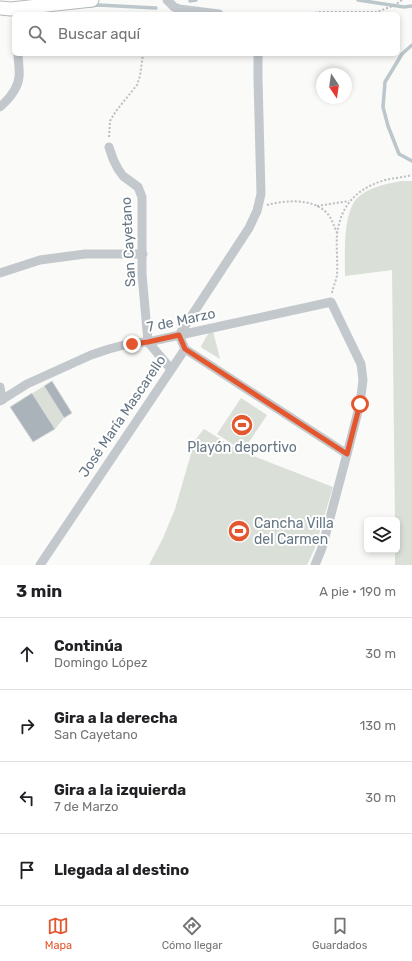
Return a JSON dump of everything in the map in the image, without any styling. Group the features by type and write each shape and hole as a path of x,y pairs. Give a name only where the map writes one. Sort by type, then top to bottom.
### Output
{"street":[{"path":"0,8 11,9 92,0"},
{"path":"167,0 174,7 179,9 203,12"},
{"path":"46,12 56,4"},
{"path":"0,107 7,101 15,90 19,78 18,56"},
{"path":"179,335 249,228 257,211 261,194 258,56"},
{"name":"San Cayetano","path":"109,147 118,169 123,176 138,187 142,197 142,274 148,342"},
{"path":"0,273 40,260 85,254 143,254"},
{"path":"315,565 322,548 360,404 363,380 361,364 331,302"},
{"name":"7 de Marzo","path":"1,401 27,384 91,355 109,349 148,342 331,302"},
{"name":"José María Mascarello","path":"40,565 185,349 179,335"},
{"path":"148,342 171,369"},
{"path":"185,349 347,454"},
{"path":"0,387 1,401"}],"path":[{"path":"319,12 377,12 402,0"},
{"path":"109,147 110,121 116,111 137,85 143,56"},
{"path":"331,302 333,286 337,276 337,234 342,215 349,201 364,188 380,181 412,175"},
{"path":"257,211 263,206 275,203 295,201 307,202 317,206 328,214 337,234"},
{"path":"317,206 349,201"}],"shaded area":[{"path":"401,181 412,181 412,565 395,565 395,553 400,553 400,517 395,517 392,270 345,276 346,228 350,209 360,195 371,189"},
{"path":"213,331 220,359 201,346 208,334"},
{"path":"52,381 72,413 64,418 55,429 33,442 10,407"},
{"name":"Playón deportivo","path":"241,398 267,415 243,451 217,434"},
{"path":"204,429 238,450 333,487 315,548 307,565 149,565 163,538 175,509 195,440"}],"building":[{"path":"52,381 72,413 64,418 44,386"},
{"path":"32,393 55,429 33,442 10,407"}],"waterway":[{"path":"190,1 196,0"},
{"path":"358,0 404,7 412,6"},
{"path":"90,6 98,5 156,8"},
{"path":"412,45 402,54 385,82 383,107 388,126 399,154 412,161"}],"place":[{"name":"Playón deportivo","path":"242,425"},
{"name":"Cancha Villa del Carmen","path":"239,531"}],"route":[{"path":"132,344 179,335 185,349 347,454 360,404"}]}
